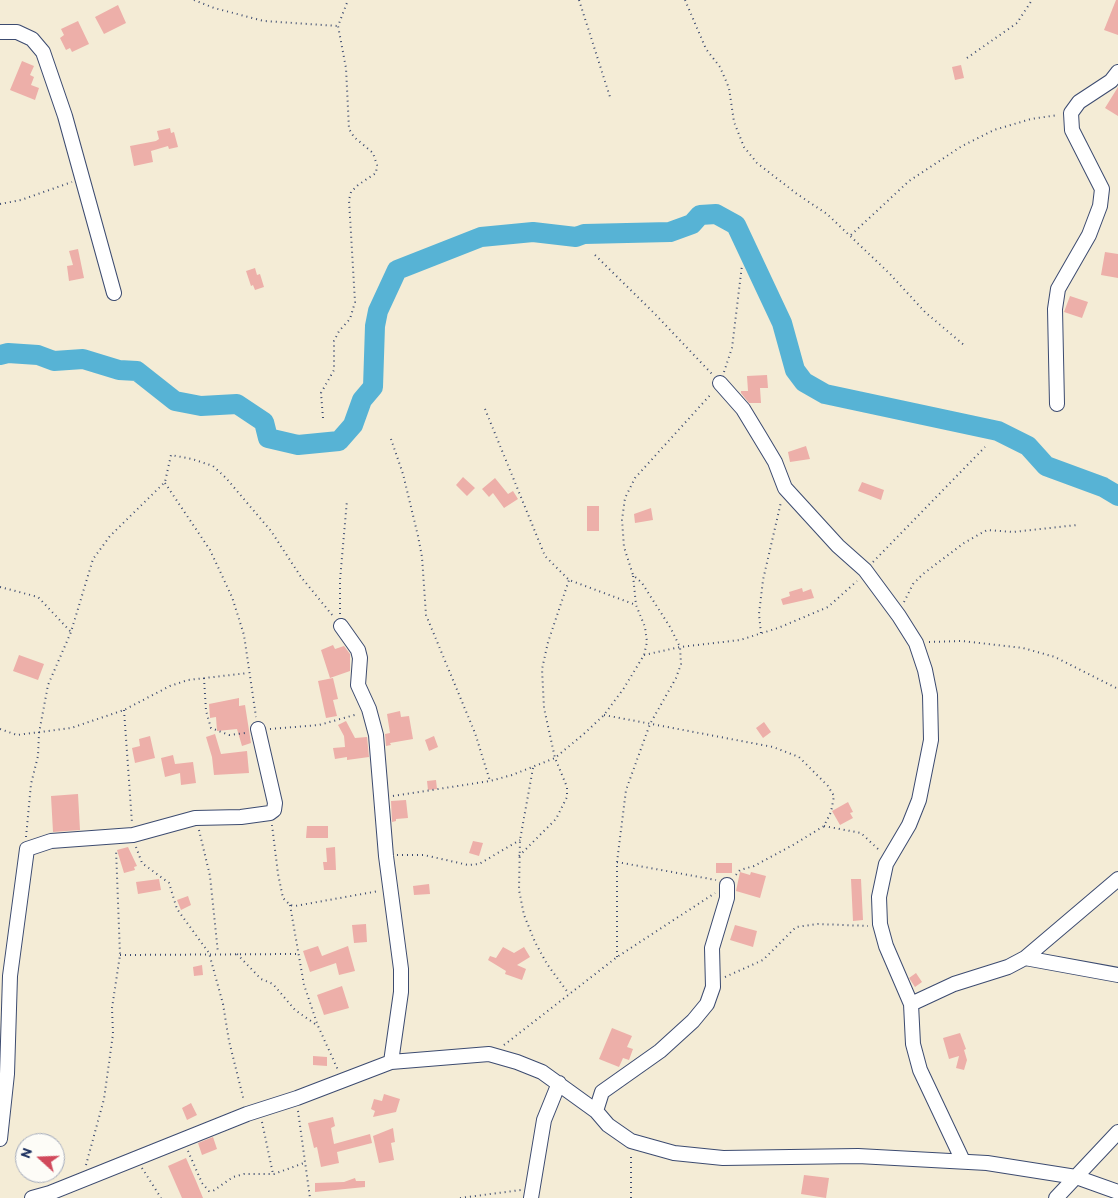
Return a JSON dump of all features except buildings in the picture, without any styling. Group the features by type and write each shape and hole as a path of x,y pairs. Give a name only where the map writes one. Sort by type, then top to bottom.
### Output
{"street":[{"path":"0,32 17,32 32,39 43,52 51,71 83,178 114,294"},
{"path":"1057,404 1055,309 1058,288 1089,235 1100,206 1102,189 1072,130 1071,113 1079,102 1111,81 1118,72"},
{"path":"720,384 743,409 774,462 785,488 838,546 865,570 899,616 916,643 930,695 930,740 919,800 909,825 886,864 879,897 880,924 886,946 911,1004 914,1044 920,1070 963,1162"},
{"path":"341,626 358,650 360,658 358,685 370,709 376,735 386,856 392,889 401,969 401,992 391,1062"},
{"path":"0,1139 6,1074 10,976 26,849 51,841 115,838 133,835 195,818 241,817 270,813 274,810 275,803 258,729"},
{"path":"911,1004 954,984 1008,967 1025,958 1118,879"},
{"path":"596,1112 602,1092 660,1051 693,1022 707,1004 713,987 712,948 727,898 727,885"},
{"path":"1025,958 1118,975"},
{"path":"32,1198 253,1112 297,1098 391,1062 489,1054 542,1072 559,1083 596,1112 608,1125 631,1141 674,1154 723,1158 858,1156 987,1163 1076,1177 1118,1192"},
{"path":"530,1194 544,1120 559,1083"},
{"path":"1056,1198 1118,1132"}],"path":[{"path":"194,0 214,8 264,21 338,26"},
{"path":"323,418 321,393 334,370 334,341 339,331 350,319 355,302 349,200 351,192 358,185 376,173 377,164 373,153 354,137 349,130 346,68 338,26 348,0"},
{"path":"579,0 611,100"},
{"path":"686,0 706,49 720,67 730,88 734,122 744,147 757,163 796,194 827,214 851,235 925,312 965,346"},
{"path":"966,58 1017,22 1032,0"},
{"path":"851,235 909,181 962,146 994,130 1031,119 1071,113"},
{"path":"0,204 21,200 83,178"},
{"path":"595,255 655,314 720,384"},
{"path":"381,798 490,782 555,758 604,715 624,688 644,655 648,642 645,627 636,606 633,574 624,547 622,520 625,498 635,478 670,442 720,384 732,348 742,265"},
{"path":"486,409 545,556 569,580 636,606"},
{"path":"392,439 412,504 420,543 426,615 472,725 490,782"},
{"path":"644,655 680,647 740,640 806,617 828,607 853,586 865,570 985,447"},
{"path":"26,849 25,826 48,686 71,632 93,559 110,536 165,482 171,455 213,466 271,531 302,577 341,626"},
{"path":"165,482 210,550 232,597 244,635 258,729"},
{"path":"761,633 760,614 763,580 785,488"},
{"path":"341,626 340,580 347,500"},
{"path":"899,616 906,596 923,574 979,534 988,530 1020,531 1077,526"},
{"path":"617,957 617,862 626,790 650,724 676,678 681,664 680,647 657,606 633,574"},
{"path":"519,856 556,819 567,797 567,787 555,758 544,708 542,669 548,642 569,580"},
{"path":"0,588 38,597 50,607 71,632"},
{"path":"916,643 962,641 1023,648 1055,657 1118,689"},
{"path":"0,729 17,735 71,728 124,710 170,686 188,680 249,672"},
{"path":"204,678 206,711 212,728 229,735 258,729 319,724 345,719 370,709"},
{"path":"124,710 133,835 142,863 169,883 177,909 209,953 223,1004 229,1041 274,1174"},
{"path":"489,1054 508,1043 617,957 727,885 740,870 762,862 824,826 831,812 834,796 817,774 799,757 773,747 604,715"},
{"path":"533,767 520,840 519,890 524,915 547,964 569,994"},
{"path":"270,813 278,874 283,898 290,905 297,954 304,985 318,1026 342,1081"},
{"path":"195,818 209,866 218,953"},
{"path":"824,826 861,833 875,844 886,864"},
{"path":"82,1180 107,1081 113,1034 112,1008 120,954 115,838"},
{"path":"386,856 424,855 468,865 479,864 520,840"},
{"path":"617,862 710,879 727,885"},
{"path":"290,905 295,906 342,896 392,889"},
{"path":"713,987 730,974 763,960 796,928 818,924 860,928 880,924"},
{"path":"120,954 174,956 209,953 297,954"},
{"path":"236,953 247,961 253,971 262,979 275,986 296,1010 318,1026"},
{"path":"297,1098 310,1198"},
{"path":"183,1139 202,1183 209,1191 213,1191 233,1177 244,1174 274,1174 304,1162"},
{"path":"631,1141 631,1198"},
{"path":"136,1158 161,1198"},
{"path":"460,1198 488,1193 530,1194"}],"waterway":[{"path":"0,355 8,353 38,355 54,361 83,359 119,370 137,371 175,401 201,406 237,404 264,422 268,438 298,445 339,441 353,425 362,400 373,387 375,326 378,311 397,270 481,237 533,232 576,237 584,234 670,232 692,224 700,215 716,214 736,225 782,323 795,370 804,382 825,394 998,431 1028,446 1046,466 1103,487 1118,496"}]}
